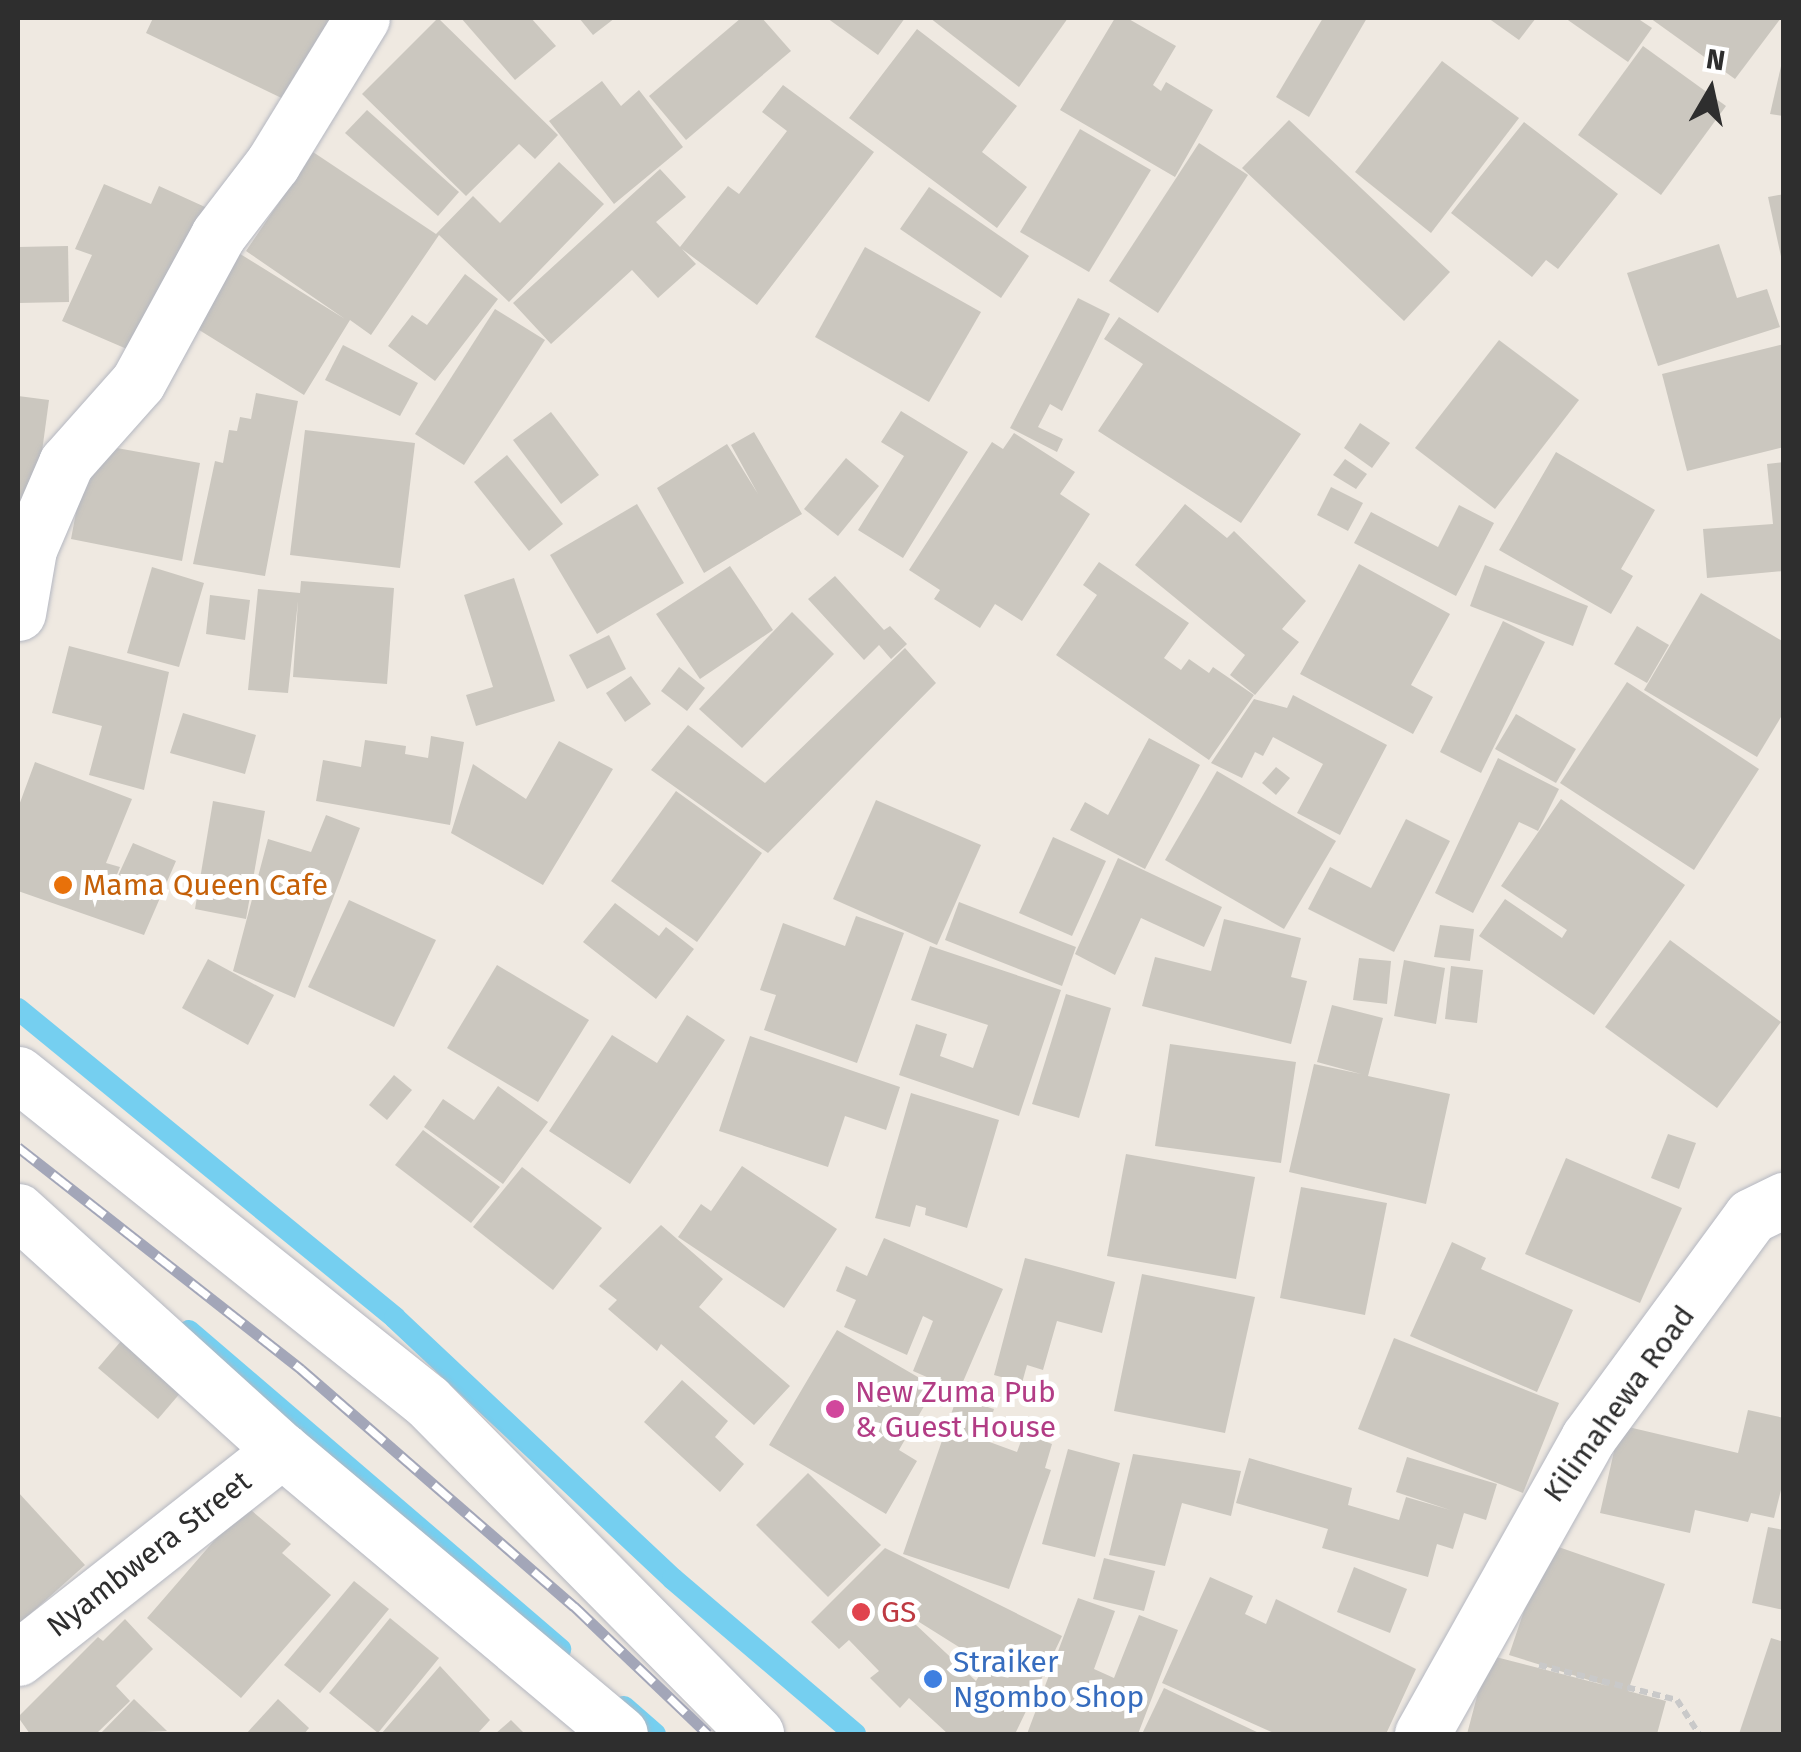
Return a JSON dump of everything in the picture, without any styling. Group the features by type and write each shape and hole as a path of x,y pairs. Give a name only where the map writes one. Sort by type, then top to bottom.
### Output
{"street":[{"path":"18,613 29,549 66,463 138,382 218,235 273,163 362,18"},
{"path":"18,1074 427,1401 756,1734"},
{"name":"Kilimahewa Road","path":"1422,1734 1488,1610 1588,1438 1751,1216 1784,1200"},
{"path":"18,1211 282,1450 620,1734"},
{"name":"Nyambwera Street","path":"18,1658 282,1450"}],"path":[{"path":"1488,1610 1495,1638 1508,1654 1677,1700 1700,1734"}],"building":[{"path":"153,18 336,18 298,106 146,33"},
{"path":"438,18 558,135 535,159 519,144 466,196 362,94"},
{"path":"461,18 531,18 556,46 515,80"},
{"path":"579,18 615,18 593,35"},
{"path":"741,18 762,18 791,51 686,140 649,96"},
{"path":"827,18 905,18 878,55"},
{"path":"930,18 1068,18 1019,87"},
{"path":"1115,18 1127,18 1176,46 1153,85 1161,91 1166,82 1213,110 1175,177 1060,110"},
{"path":"1323,18 1367,18 1309,117 1276,97"},
{"path":"1488,18 1536,18 1519,40"},
{"path":"1565,18 1637,18 1652,28 1628,62"},
{"path":"1650,18 1781,18 1735,79"},
{"path":"917,29 1017,106 982,152 1027,187 997,228 849,118"},
{"path":"1643,46 1726,106 1661,195 1578,135"},
{"path":"1442,61 1519,118 1431,233 1355,172"},
{"path":"1784,62 1784,116 1770,114"},
{"path":"602,81 621,106 639,90 683,147 614,204 549,121"},
{"path":"783,85 874,152 757,305 682,249 696,264 658,298 632,270 551,344 513,303 660,169 686,197 656,222 680,247 728,186 739,194 787,131 762,112"},
{"path":"367,110 459,192 438,216 345,133"},
{"path":"1289,120 1450,272 1404,321 1242,168"},
{"path":"1524,122 1618,194 1558,269 1546,260 1532,277 1451,213"},
{"path":"1080,129 1151,170 1089,272 1020,232"},
{"path":"1199,143 1248,175 1158,313 1109,281"},
{"path":"313,152 436,234 473,196 500,223 559,162 604,204 509,302 439,235 371,335 350,320 304,395 183,320 229,247 345,319 246,251"},
{"path":"104,184 151,204 159,186 216,212 150,359 62,321 92,255 75,249"},
{"path":"929,187 1029,256 1001,298 900,229"},
{"path":"1784,194 1784,261 1782,261 1768,197"},
{"path":"1719,244 1737,298 1767,289 1780,327 1658,366 1627,273"},
{"path":"68,246 69,302 18,303 18,247"},
{"path":"865,247 981,312 929,402 815,337"},
{"path":"465,274 498,299 435,381 388,346 412,315 427,325"},
{"path":"1078,298 1110,314 1062,411 1050,404 1038,427 1063,439 1057,452 1010,428"},
{"path":"495,309 545,340 464,465 415,434"},
{"path":"1119,317 1301,434 1241,523 1098,431 1143,364 1104,339"},
{"path":"1499,340 1579,400 1495,509 1415,448"},
{"path":"1784,344 1784,447 1687,471 1662,374"},
{"path":"343,345 418,383 400,416 325,380"},
{"path":"256,393 298,401 265,576 193,564 215,461 223,463 229,430 237,431 240,417 251,419"},
{"path":"18,396 49,400 35,503 18,501"},
{"path":"901,411 968,452 903,558 858,530 904,456 881,442"},
{"path":"551,412 599,475 561,504 513,440"},
{"path":"1360,423 1390,443 1372,468 1344,448"},
{"path":"305,430 415,443 400,568 290,555"},
{"path":"754,432 802,514 704,573 657,488 727,444 758,494 731,445"},
{"path":"1014,433 1075,472 1060,494 1090,514 1022,621 995,604 980,628 934,599 940,590 909,570 992,442 1003,449"},
{"path":"89,443 200,463 182,561 71,539"},
{"path":"1556,452 1655,510 1621,569 1633,576 1611,614 1499,550"},
{"path":"507,455 563,524 529,551 474,482"},
{"path":"846,458 879,486 838,536 804,509"},
{"path":"1345,459 1367,474 1356,489 1333,475"},
{"path":"1784,462 1784,571 1707,578 1703,529 1773,524 1767,464"},
{"path":"1331,487 1363,503 1348,531 1317,515"},
{"path":"637,504 684,583 597,634 550,555"},
{"path":"1185,504 1227,538 1234,531 1306,601 1282,629 1299,642 1255,695 1230,675 1245,655 1135,565"},
{"path":"1459,505 1494,523 1456,596 1354,543 1371,512 1438,547"},
{"path":"1099,562 1189,623 1164,658 1181,670 1189,659 1209,673 1213,667 1254,695 1209,760 1056,655 1097,595 1083,585"},
{"path":"1359,564 1450,614 1411,685 1433,697 1413,734 1300,674"},
{"path":"1485,565 1588,606 1573,646 1470,606"},
{"path":"730,566 773,630 700,679 656,614"},
{"path":"152,567 204,583 179,667 127,653"},
{"path":"835,576 884,630 890,626 907,644 891,659 879,645 864,660 808,599"},
{"path":"514,578 555,701 476,726 466,695 493,687 464,595"},
{"path":"301,581 394,588 387,684 293,677 298,601 288,693 248,690 258,589 300,593"},
{"path":"1701,593 1784,642 1784,712 1757,757 1644,690"},
{"path":"210,595 250,600 245,640 206,634"},
{"path":"792,612 834,654 742,748 699,709"},
{"path":"1503,621 1545,642 1481,773 1440,752"},
{"path":"1637,626 1669,645 1647,683 1614,664"},
{"path":"609,635 626,669 587,689 569,655"},
{"path":"69,646 169,672 144,790 89,775 102,726 52,713"},
{"path":"905,648 936,683 768,853 651,770 688,725 765,783"},
{"path":"679,667 705,688 687,711 661,691"},
{"path":"631,676 651,704 625,722 606,693"},
{"path":"1627,682 1759,769 1694,870 1560,783"},
{"path":"1293,695 1387,745 1340,835 1297,813 1323,764 1273,737 1263,756 1255,752 1242,778 1211,763 1254,699 1287,708"},
{"path":"183,713 256,735 245,774 170,753"},
{"path":"1516,714 1576,749 1556,783 1495,749"},
{"path":"431,736 464,742 450,825 316,801 323,760 361,767 365,740 406,746 405,754 428,758"},
{"path":"1149,738 1200,765 1145,869 1070,830 1085,802 1108,815"},
{"path":"559,741 613,769 543,885 451,833 473,764 526,799"},
{"path":"1498,758 1559,789 1538,831 1519,822 1473,913 1435,893"},
{"path":"35,762 132,799 106,863 120,867 106,902 133,843 176,861 144,935 18,891 18,808"},
{"path":"1276,767 1290,778 1276,795 1262,783"},
{"path":"1217,771 1336,841 1284,929 1165,860"},
{"path":"676,791 762,853 697,942 611,881"},
{"path":"1561,799 1685,885 1594,1015 1479,936 1505,899 1562,938 1567,930 1501,886"},
{"path":"876,800 981,845 937,945 833,899"},
{"path":"213,801 265,811 246,919 195,909"},
{"path":"326,815 360,828 295,998 233,971 268,839 311,852"},
{"path":"1406,819 1450,841 1394,952 1308,909 1330,867 1371,888"},
{"path":"1053,837 1106,861 1072,936 1019,913"},
{"path":"1118,858 1222,907 1204,947 1141,918 1115,975 1075,954"},
{"path":"349,900 436,940 394,1027 308,987"},
{"path":"959,902 1076,947 1062,986 945,940"},
{"path":"615,903 659,936 666,927 694,949 656,999 583,942"},
{"path":"856,916 904,933 857,1063 764,1030 776,995 760,990 783,923 845,946"},
{"path":"1224,919 1301,938 1291,977 1307,981 1291,1044 1142,1006 1155,957 1211,971"},
{"path":"1440,925 1474,929 1470,961 1434,957"},
{"path":"1670,940 1781,1022 1717,1108 1605,1027"},
{"path":"930,946 1061,990 1019,1116 899,1075 916,1024 947,1034 940,1056 973,1068 988,1025 911,1000"},
{"path":"1359,958 1391,961 1387,1004 1353,1000"},
{"path":"208,959 274,995 248,1045 182,1008"},
{"path":"1404,960 1445,968 1436,1024 1394,1016"},
{"path":"497,965 589,1020 538,1102 447,1048"},
{"path":"1451,966 1483,970 1477,1023 1445,1019"},
{"path":"1066,994 1111,1008 1079,1118 1032,1104"},
{"path":"1332,1005 1383,1018 1368,1076 1450,1094 1426,1204 1289,1172 1314,1064 1361,1074 1317,1062"},
{"path":"687,1015 725,1040 630,1184 549,1131 612,1035 657,1063"},
{"path":"750,1036 900,1087 886,1130 845,1116 828,1167 719,1131"},
{"path":"1170,1044 1296,1062 1281,1163 1155,1146"},
{"path":"394,1075 412,1090 387,1120 369,1105"},
{"path":"498,1086 548,1122 503,1184 424,1127 443,1099 474,1120"},
{"path":"911,1093 999,1120 967,1228 925,1215 926,1208 916,1205 910,1227 875,1218"},
{"path":"423,1130 500,1187 471,1223 395,1165"},
{"path":"1668,1134 1696,1143 1679,1189 1651,1178"},
{"path":"1126,1154 1255,1177 1236,1279 1107,1256"},
{"path":"1566,1158 1682,1208 1640,1303 1525,1254"},
{"path":"742,1166 837,1229 784,1308 678,1237 701,1204 711,1211"},
{"path":"522,1167 602,1228 553,1290 473,1227"},
{"path":"1301,1187 1387,1203 1365,1315 1280,1298"},
{"path":"661,1225 723,1279 699,1307 790,1386 754,1425 661,1344 657,1351 608,1309 617,1300 599,1286"},
{"path":"884,1238 1003,1289 959,1391 913,1371 933,1321 923,1316 907,1355 844,1327 856,1300 836,1291 846,1266 867,1276"},
{"path":"1452,1242 1486,1258 1481,1269 1573,1310 1537,1392 1410,1336"},
{"path":"1025,1258 1115,1282 1102,1333 1057,1321 1043,1370 1027,1365 1022,1383 994,1375"},
{"path":"1142,1274 1255,1297 1225,1433 1114,1411"},
{"path":"134,1326 194,1377 158,1419 98,1368"},
{"path":"837,1330 935,1387 899,1450 917,1461 886,1514 769,1445"},
{"path":"1394,1338 1559,1403 1523,1493 1358,1429"},
{"path":"682,1380 728,1421 715,1437 744,1464 720,1492 644,1422"},
{"path":"957,1397 994,1409 984,1440 1017,1452 1024,1433 1052,1444 1045,1468 1051,1470 1009,1589 903,1554"},
{"path":"1748,1410 1784,1418 1784,1478 1774,1518 1751,1513 1748,1522 1695,1510 1690,1533 1600,1513 1620,1425 1738,1453"},
{"path":"1068,1449 1120,1463 1095,1557 1042,1544"},
{"path":"1133,1454 1241,1471 1231,1516 1182,1503 1165,1566 1109,1555"},
{"path":"1407,1457 1497,1484 1486,1520 1464,1513 1453,1549 1437,1544 1428,1577 1322,1548 1328,1529 1236,1503 1249,1458 1352,1488 1348,1505 1399,1520 1406,1497 1450,1510 1396,1492"},
{"path":"808,1473 881,1545 828,1597 756,1525"},
{"path":"18,1492 85,1565 18,1625"},
{"path":"245,1505 291,1544 282,1553 331,1595 241,1698 147,1618"},
{"path":"1768,1527 1784,1530 1784,1610 1752,1603"},
{"path":"1547,1543 1665,1584 1628,1691 1666,1701 1657,1734 1467,1734 1488,1655 1608,1686 1509,1655"},
{"path":"885,1548 1062,1636 1015,1734 948,1734 909,1698 900,1708 870,1678 879,1671 849,1640 839,1649 811,1622","holes":["900,1610 986,1664 976,1681"]},
{"path":"1104,1558 1155,1571 1144,1611 1093,1599"},
{"path":"1354,1567 1407,1589 1390,1633 1337,1612"},
{"path":"1210,1577 1253,1596 1245,1614 1266,1624 1276,1599 1416,1669 1386,1734 1276,1734 1162,1683"},
{"path":"354,1581 389,1609 320,1693 284,1665"},
{"path":"1078,1598 1115,1611 1094,1669 1114,1678 1139,1615 1178,1630 1138,1734 1027,1734"},
{"path":"390,1618 439,1658 378,1733 329,1693"},
{"path":"125,1619 153,1649 116,1686 130,1701 96,1734 30,1734 18,1717 98,1637 103,1641"},
{"path":"1771,1638 1784,1642 1784,1734 1739,1734"},
{"path":"440,1666 490,1720 477,1734 381,1734"},
{"path":"1164,1688 1261,1734 1142,1734"},
{"path":"134,1699 167,1731 100,1734"},
{"path":"278,1699 309,1728 304,1734 246,1734"},
{"path":"511,1720 525,1734 495,1734"}],"waterway":[{"path":"18,1009 395,1318 673,1579 855,1734"},
{"path":"189,1331 560,1649"},
{"path":"624,1707 655,1734"}],"railway":[{"path":"18,1147 301,1369 574,1606 708,1734"}],"place":[{"name":"Mama Queen Cafe","path":"63,885"},
{"name":"New Zuma Pub & Guest House","path":"835,1409"},
{"name":"GS","path":"861,1612"},
{"name":"Straiker Ngombo Shop","path":"933,1679"}]}
